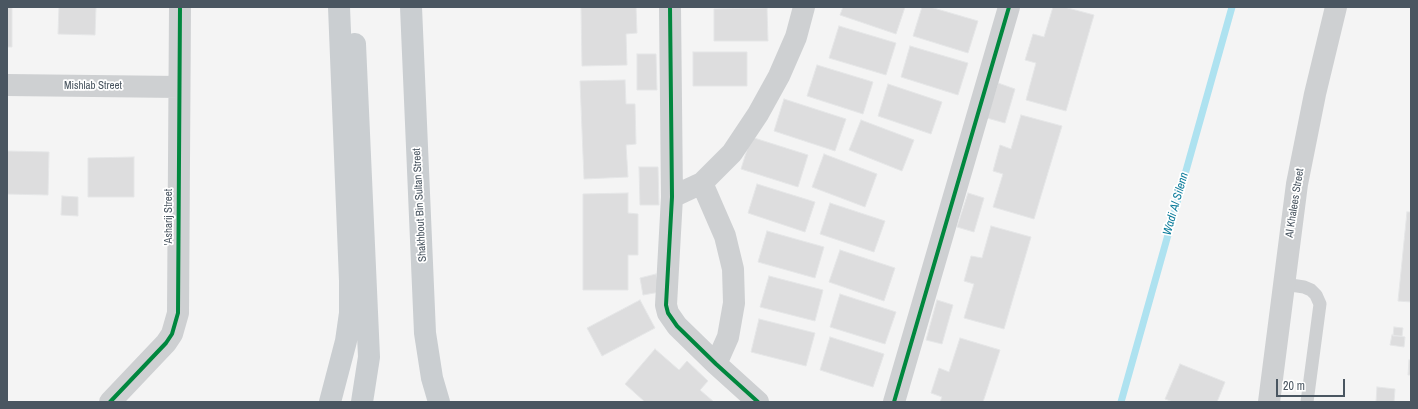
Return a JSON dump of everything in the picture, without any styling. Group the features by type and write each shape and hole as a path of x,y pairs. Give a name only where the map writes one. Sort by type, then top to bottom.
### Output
{"main road":[{"path":"330,402 346,341 350,313 339,7"},
{"path":"353,7 369,333 369,357 362,402"},
{"name":"Shakhbout Bin Sultan Street","path":"411,7 426,333 432,378 440,402"}],"street":[{"name":"'Asharij Street","path":"110,402 160,351 172,334 176,324 178,308 180,7"},
{"path":"670,7 672,197 666,297 668,313 672,320 716,364 758,402"},
{"path":"672,197 702,184 732,153 758,114 779,76 790,50 804,7"},
{"path":"894,402 1009,7"},
{"name":"Al Khalees Street","path":"1269,402 1297,184 1315,94 1336,7"},
{"name":"Mishlab Street","path":"7,85 179,87"},
{"path":"702,184 725,236 733,269 734,303 728,336 716,364"}],"lane":[{"path":"1284,284 1304,287 1311,290 1316,295 1320,304 1307,402"}],"building":[{"path":"7,7 12,7 12,47 7,47"},
{"path":"59,7 96,7 95,35 58,34"},
{"path":"581,7 636,7 637,33 626,34 627,65 582,66"},
{"path":"843,7 905,7 896,34 840,15"},
{"path":"922,7 930,7 978,21 968,53 913,36"},
{"path":"1053,7 1064,7 1094,15 1066,111 1026,100 1036,63 1025,60 1033,34 1044,37"},
{"path":"767,8 768,41 714,41 714,9"},
{"path":"839,26 896,43 886,75 829,58"},
{"path":"910,46 968,63 958,95 901,77"},
{"path":"693,52 747,52 747,86 693,86"},
{"path":"637,54 656,54 657,90 637,90"},
{"path":"817,65 873,82 863,114 807,96"},
{"path":"625,80 626,104 635,104 636,144 626,145 628,177 584,179 580,81"},
{"path":"998,83 1015,89 1005,123 987,118"},
{"path":"888,84 942,102 931,134 878,116"},
{"path":"784,99 846,119 835,151 774,131"},
{"path":"1021,115 1062,126 1034,219 993,207 1003,174 993,171 1000,145 1011,149"},
{"path":"861,120 914,140 902,171 849,150"},
{"path":"751,137 808,155 798,187 741,169"},
{"path":"7,151 49,152 48,195 7,194"},
{"path":"824,154 877,174 865,207 812,187"},
{"path":"134,157 134,197 88,197 88,158"},
{"path":"639,167 658,167 659,205 640,205"},
{"path":"757,184 815,202 805,232 748,213"},
{"path":"628,193 628,213 638,214 638,255 628,255 628,290 583,290 583,194"},
{"path":"968,193 984,198 974,232 957,227"},
{"path":"62,196 78,197 78,216 61,215"},
{"path":"830,203 885,221 874,252 820,234"},
{"path":"1407,212 1411,212 1411,302 1398,301"},
{"path":"991,226 1031,237 1004,329 964,318 974,284 964,281 971,256 982,258"},
{"path":"767,231 824,247 815,278 758,262"},
{"path":"840,250 895,268 884,301 829,282"},
{"path":"656,274 660,292 643,295 640,278"},
{"path":"769,276 823,290 815,321 760,307"},
{"path":"840,294 896,312 885,344 830,327"},
{"path":"640,300 655,328 602,356 587,328"},
{"path":"937,300 953,305 942,344 926,340"},
{"path":"759,319 815,333 806,366 751,352"},
{"path":"1394,327 1403,328 1402,336 1393,336"},
{"path":"1392,335 1405,337 1404,347 1390,345"},
{"path":"830,337 884,354 873,387 820,370"},
{"path":"960,338 1000,350 983,402 940,402 942,397 931,393 939,368 949,372"},
{"path":"655,349 679,370 687,361 708,381 700,390 714,402 645,402 625,384"},
{"path":"1409,360 1411,360 1411,375 1408,375"},
{"path":"1180,364 1225,382 1217,402 1173,402 1165,399"},
{"path":"1377,387 1395,389 1394,402 1376,402"}],"waterway":[{"name":"Wadi Al Silenn","path":"1121,402 1232,7"}],"cycle path":[{"path":"110,402 166,343 172,334 178,313 180,7"},
{"path":"670,7 672,197 666,305 668,313 677,326 758,402"},
{"path":"894,402 1009,7"}]}
